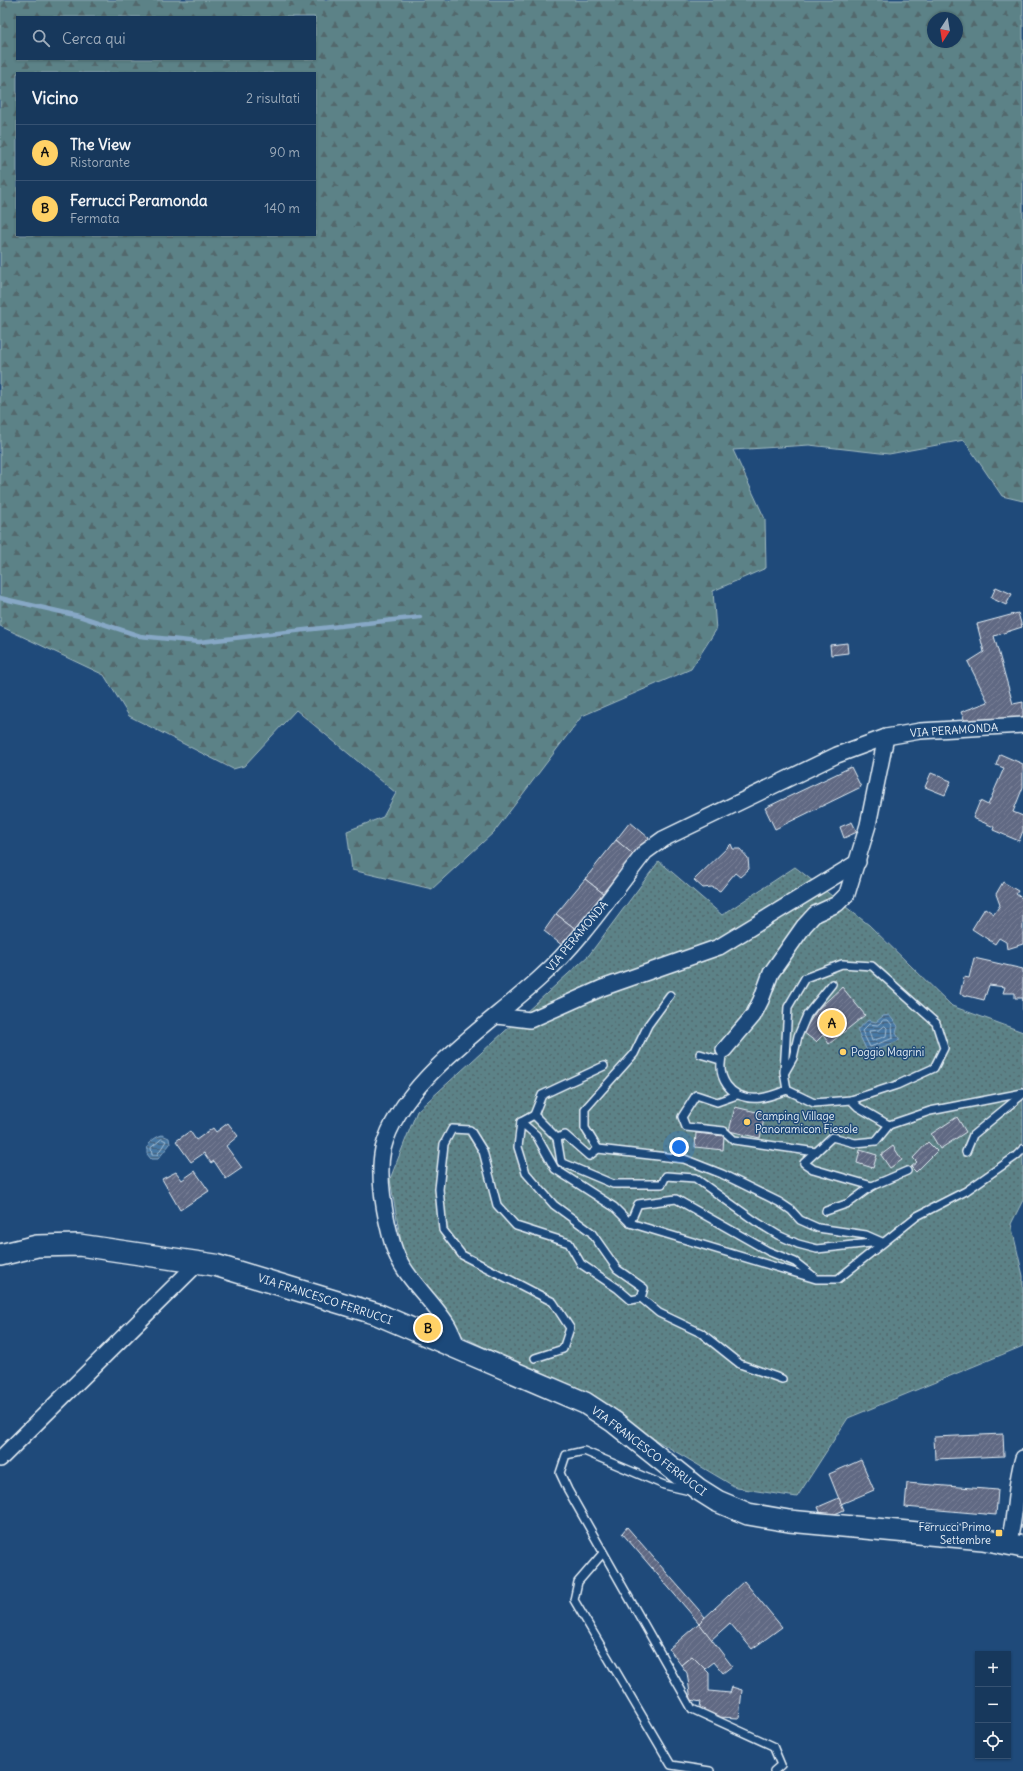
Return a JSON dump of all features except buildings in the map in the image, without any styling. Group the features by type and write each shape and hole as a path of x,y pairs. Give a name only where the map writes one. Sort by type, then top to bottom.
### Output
{"main road":[{"name":"VIA FRANCESCO FERRUCCI","path":"0,1255 37,1246 58,1244 105,1248 199,1262 232,1269 377,1314 585,1403 601,1412 708,1495 733,1509 767,1519 1018,1543"}],"street":[{"name":"VIA PERAMONDA","path":"459,1350 447,1325 400,1264 393,1245 388,1222 382,1185 381,1167 384,1149 389,1133 416,1090 453,1051 497,1016 555,964 652,845 837,755 886,737 920,731 1023,725"},
{"path":"722,1055 753,1016 762,1000 771,973 804,926 815,914 837,904 843,899 851,884 875,796 886,737"},
{"path":"497,1016 530,1020 602,988 720,947 858,862"},
{"path":"0,1459 199,1262"},
{"path":"1018,1543 1012,1526 1018,1475 1023,1458"}],"lane":[{"path":"787,1090 784,1072 788,1007 805,978 842,964 872,966 936,1023 944,1048 934,1068 897,1085 851,1100 814,1103 787,1090 759,1098 737,1095 717,1102 696,1095 682,1117 686,1127 724,1131 734,1140 816,1152"},
{"path":"784,1072 793,1058 798,1036 808,1015 832,984"},
{"path":"598,1149 585,1128 585,1109 634,1054 648,1025 670,995"},
{"path":"700,1054 722,1055 720,1068 725,1085 737,1095"},
{"path":"521,1122 534,1115 542,1095 604,1066"},
{"path":"872,1186 813,1169 804,1163 832,1137 855,1143 876,1141 890,1125 930,1111 1023,1093"},
{"path":"966,1152 973,1134 1023,1093"},
{"path":"851,1100 858,1108 890,1125"},
{"path":"534,1115 558,1138 561,1162 613,1184 662,1184 666,1176 695,1178 778,1236 798,1244 816,1249 882,1242"},
{"path":"521,1122 536,1135 554,1169 614,1207 630,1223 816,1279 838,1279 882,1242 917,1216 966,1191 1016,1156 1023,1149"},
{"path":"521,1122 518,1147 526,1173 554,1205 591,1232 617,1269 644,1288 641,1298"},
{"path":"535,1358 563,1349 570,1328 553,1302 462,1255 443,1230 439,1189 444,1144 452,1129 470,1130 483,1151 497,1205 516,1226 569,1243 581,1264 617,1288 631,1300 641,1298"},
{"path":"558,1138 565,1135 589,1156 598,1149 684,1158 722,1174 779,1202 791,1210 800,1220 818,1228 866,1235 882,1242"},
{"path":"826,1211 849,1204 872,1186 907,1171"},
{"path":"630,1223 638,1204 676,1199 768,1251 796,1262 816,1279"},
{"path":"641,1298 659,1313 701,1333 740,1364 782,1379"},
{"path":"708,1495 664,1485 584,1451 566,1455 560,1473 603,1553 692,1709 773,1746 781,1765 774,1771"},
{"path":"603,1553 578,1582 574,1600 671,1765 710,1771"}],"green space":[{"path":"0,0 1023,0 1023,501 1002,496 964,440 889,454 809,445 733,450 765,519 766,568 713,591 716,630 691,669 582,716 494,832 432,889 352,870 347,831 383,817 396,793 296,710 244,766 233,769 129,716 104,675 0,626"},
{"path":"659,861 722,915 795,867 869,925 952,1006 1023,1032 1023,1200 1011,1224 1023,1276 1023,1346 848,1418 797,1497 737,1488 590,1401 462,1336 404,1259 390,1179 417,1111 589,955"}],"water":[{"path":"889,1015 898,1026 896,1033 900,1040 868,1053 857,1030 868,1020 876,1022 883,1016"},
{"path":"162,1135 169,1138 170,1144 158,1159 151,1159 147,1154 149,1144"}],"waterway":[{"path":"0,598 79,616 140,636 199,642 420,617"}],"place":[{"name":"The View","path":"832,1023"},
{"name":"Poggio Magrini","path":"843,1052"},
{"name":"Camping Village Panoramicon Fiesole","path":"747,1122"},
{"name":"Ferrucci Peramonda","path":"428,1328"},
{"name":"Ferrucci Primo Settembre","path":"999,1533"}]}
